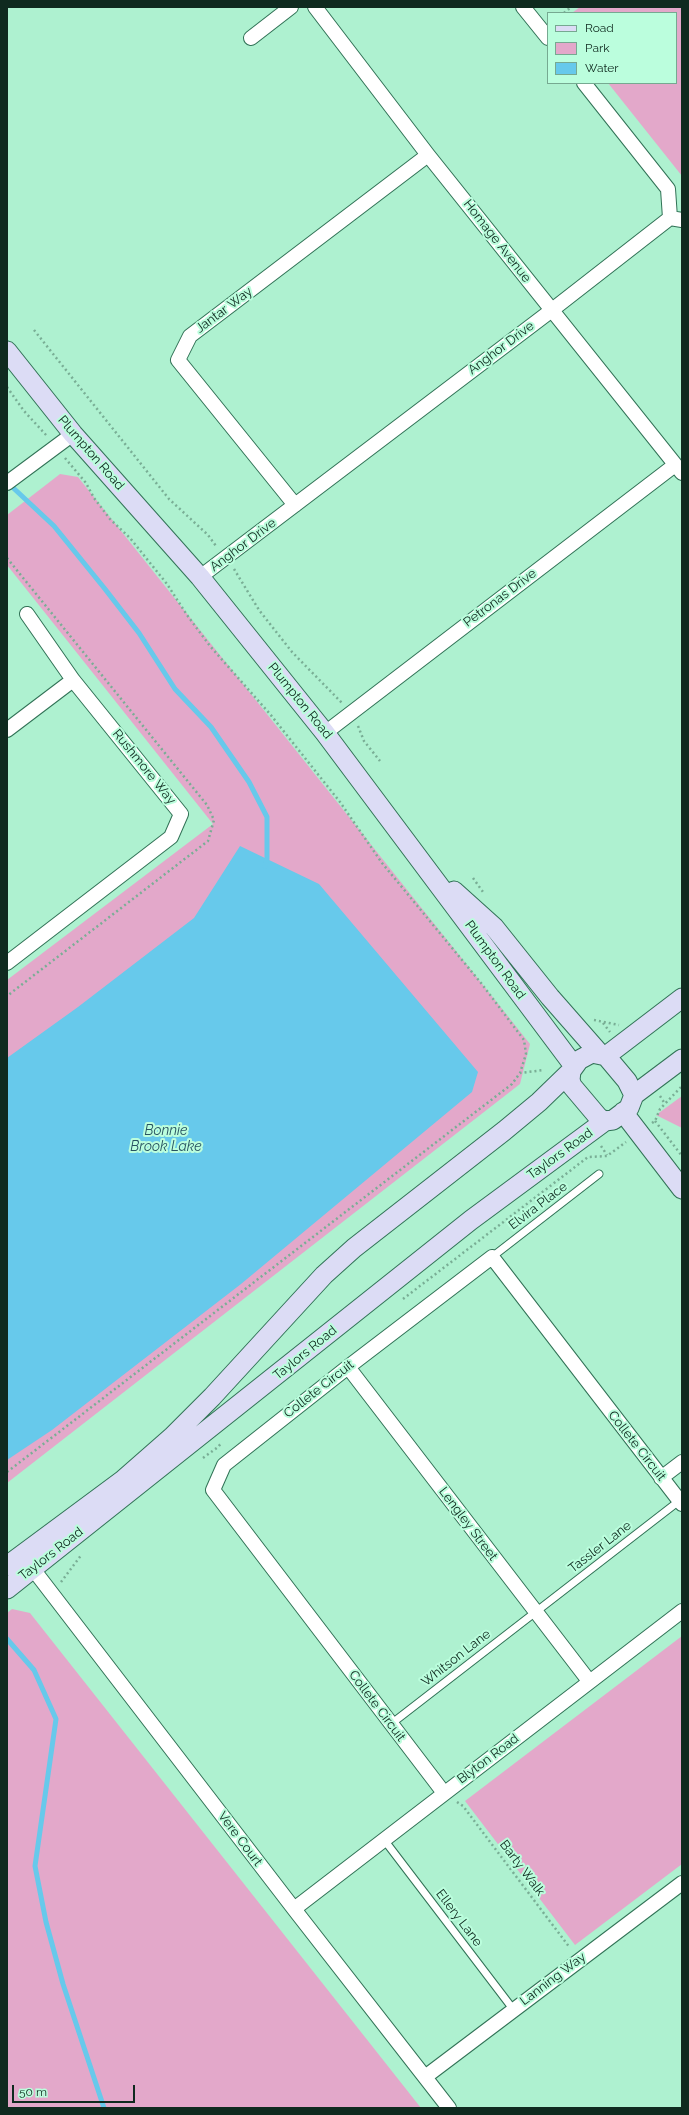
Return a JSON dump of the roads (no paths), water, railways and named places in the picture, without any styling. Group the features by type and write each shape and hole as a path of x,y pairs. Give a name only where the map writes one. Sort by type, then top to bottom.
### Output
{"street":[{"path":"251,38 291,7"},
{"name":"Homage Avenue","path":"315,7 428,155 679,469"},
{"path":"523,7 547,37"},
{"name":"Anghor Drive","path":"200,577 552,310 676,219 668,190 585,84"},
{"name":"Jantar Way","path":"295,505 178,360 190,336 428,155"},
{"name":"Plumpton Road","path":"7,351 73,434 200,577 325,733 427,868 572,1069"},
{"path":"7,483 73,434"},
{"name":"Petronas Drive","path":"325,733 350,712 679,469"},
{"path":"7,730 73,680 27,614"},
{"name":"Rushmore Way","path":"7,963 171,836 181,814 73,680"},
{"path":"427,868 494,926 550,997 627,1081 634,1095 632,1104 613,1120 605,1121 599,1118 572,1086 570,1080 572,1069"},
{"path":"7,1566 123,1480 172,1437 212,1397 324,1275 354,1248 504,1131 539,1102 586,1056 603,1055 682,998"},
{"path":"634,1095 682,1059"},
{"path":"623,1112 682,1189"},
{"name":"Taylors Road","path":"7,1589 436,1249 556,1156 605,1121"},
{"name":"Collete Circuit","path":"444,1793 213,1490 224,1465 348,1367 492,1257 681,1503"},
{"name":"Lengley Street","path":"348,1367 589,1682"},
{"path":"662,1478 682,1462"},
{"name":"Vere Court","path":"33,1569 294,1910 449,2108"},
{"name":"Blyton Road","path":"294,1910 682,1611"},
{"name":"Lanning Way","path":"425,2077 682,1882"}],"lane":[{"name":"Elvira Place","path":"492,1257 599,1174"},
{"name":"Tassler Lane","path":"535,1612 681,1503"},
{"name":"Whitson Lane","path":"391,1724 535,1612"},
{"name":"Ellery Lane","path":"385,1841 513,2009"}],"water":[{"name":"Bonnie Brook Lake","path":"240,846 319,884 478,1072 472,1092 241,1284 52,1430 7,1460 7,1058 78,1007 194,918"}],"waterway":[{"path":"8,483 54,526 105,589 139,633 175,689 211,727 249,782 267,817 267,859 265,866"},
{"path":"7,1639 34,1670 56,1719 35,1866 46,1922 63,1984 104,2108"}]}
